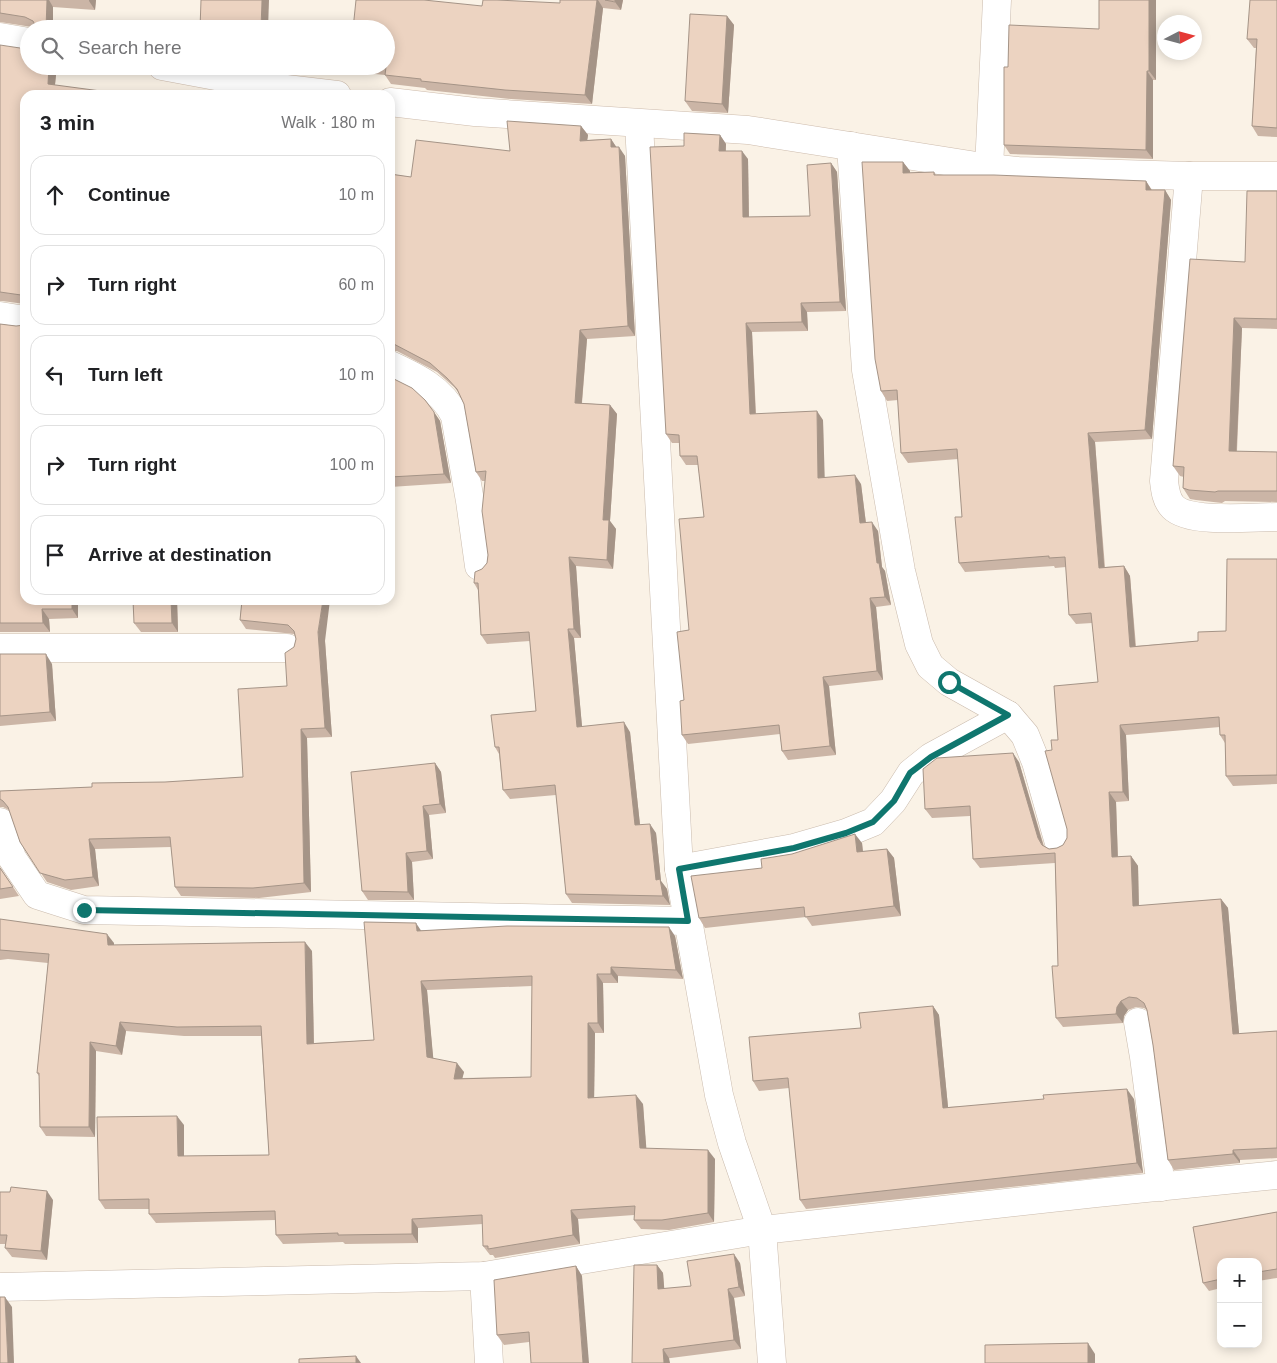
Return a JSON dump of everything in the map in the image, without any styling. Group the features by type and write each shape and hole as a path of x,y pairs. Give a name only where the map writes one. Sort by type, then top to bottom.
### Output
{"street":[{"path":"990,168 997,0"},
{"path":"0,37 20,40"},
{"path":"205,75 276,90"},
{"path":"395,103 475,112 748,130 1018,171 1189,176 1277,176"},
{"path":"639,124 679,869 718,1095 732,1144 762,1230 772,1363"},
{"path":"851,146 866,370 900,570 919,644 930,666 949,682 1008,715 1025,735 1036,762 1059,843"},
{"path":"1189,176 1164,481 1166,496 1172,506 1180,512 1196,518 1277,517"},
{"path":"0,316 20,319"},
{"path":"395,367 420,379 440,395 450,405 455,416 479,566"},
{"path":"0,648 287,648"},
{"path":"679,869 794,848 846,833 873,822 894,801 910,773 931,757 1008,715"},
{"path":"0,822 12,858 38,895 84,910 688,921"},
{"path":"1138,1022 1161,1187"},
{"path":"0,1287 484,1276 762,1230 1277,1176"},
{"path":"484,1276 489,1363"}],"building":[{"path":"0,0 47,0 46,20 31,20 25,17 0,13"},
{"path":"201,0 262,0 261,20 200,20"},
{"path":"356,0 424,0 482,6 483,0 560,3 560,0 597,0 585,95 505,90 385,75 395,75 395,20 354,20"},
{"path":"1099,0 1149,0 1146,150 1004,145 1004,67 1008,67 1009,25 1099,29"},
{"path":"1250,0 1277,0 1277,128 1252,126 1257,39 1247,39"},
{"path":"690,14 727,16 722,104 685,101"},
{"path":"0,45 20,48 20,75 48,75 48,84 93,90 20,90 20,295 0,292"},
{"path":"507,121 581,126 580,141 611,139 611,147 619,147 628,326 580,330 575,403 610,405 603,520 609,520 607,560 569,557 574,629 568,629 577,727 624,722 635,825 650,824 656,880 660,879 663,896 566,894 555,785 503,790 499,747 495,747 491,715 536,711 529,632 481,635 478,583 474,583 475,572 482,569 487,563 488,555 482,511 486,471 476,472 464,404 457,389 430,363 395,345 395,175 411,177 416,140 510,151"},
{"path":"684,133 720,135 719,151 742,151 743,217 810,216 807,165 831,163 840,302 801,303 802,322 746,323 750,414 817,411 818,478 855,475 860,523 872,522 877,563 879,563 885,597 870,598 877,671 823,677 830,746 782,751 779,725 682,735 680,701 684,700 677,632 689,630 679,519 704,517 697,456 680,456 679,435 666,434 650,147 684,146"},
{"path":"862,162 903,162 903,173 934,172 934,175 994,175 1146,181 1146,190 1165,190 1145,430 1088,433 1099,568 1124,566 1130,647 1198,641 1198,632 1226,631 1227,559 1277,559 1277,775 1226,776 1225,735 1220,735 1219,717 1120,725 1123,792 1109,792 1112,857 1131,856 1133,906 1221,899 1233,1034 1277,1031 1277,1148 1233,1150 1233,1154 1168,1160 1153,1045 1144,1003 1137,998 1129,997 1121,1001 1117,1007 1116,1014 1056,1018 1052,966 1058,966 1055,853 973,859 970,806 925,809 923,769 937,758 1013,753 1038,838 1042,845 1049,849 1063,845 1067,838 1067,829 1045,751 1052,750 1051,740 1058,740 1054,686 1098,682 1091,613 1069,615 1065,557 1049,558 1049,556 959,563 955,517 962,517 957,449 901,453 897,390 881,391 875,359"},
{"path":"1247,191 1277,191 1277,319 1234,318 1229,451 1277,452 1277,491 1215,492 1189,490 1183,488 1184,467 1173,466 1190,259 1245,262"},
{"path":"0,324 20,326 20,605 72,605 72,609 42,609 43,623 0,623"},
{"path":"395,380 412,388 434,412 444,474 395,477"},
{"path":"133,605 171,605 172,623 134,623"},
{"path":"242,605 322,605 318,632 325,728 301,729 304,883 253,888 175,887 170,837 89,839 93,877 65,880 40,873 20,842 8,807 0,799 0,791 92,787 92,783 165,782 243,777 238,689 287,686 285,653 294,647 296,639 294,631 288,625 240,620"},
{"path":"0,654 46,654 50,712 0,716"},
{"path":"435,763 440,804 423,806 427,851 406,853 408,892 362,891 351,772"},
{"path":"855,834 857,852 887,849 894,906 805,917 804,907 699,918 691,876 762,868 761,859 792,854"},
{"path":"0,868 13,887 0,889"},
{"path":"0,919 107,934 108,945 305,942 307,1044 374,1040 364,922 416,923 417,931 507,926 669,927 676,970 611,967 611,974 597,974 598,1023 588,1023 588,1098 636,1095 640,1148 708,1150 708,1213 662,1220 634,1220 635,1206 571,1210 573,1235 488,1249 488,1246 483,1246 482,1215 412,1219 412,1234 338,1235 338,1233 276,1235 275,1211 149,1214 149,1199 99,1200 97,1117 177,1116 178,1156 269,1155 261,1026 177,1027 120,1022 116,1046 90,1042 89,1127 40,1127 39,1073 37,1073 49,954 0,950","holes":["532,976 531,1077 454,1079 457,1063 427,1057 421,981"]},
{"path":"933,1006 943,1108 1044,1099 1043,1095 1127,1089 1137,1163 800,1200 788,1078 753,1081 749,1037 861,1028 859,1013"},
{"path":"11,1187 47,1191 41,1251 5,1248 7,1235 0,1235 0,1192 10,1192"},
{"path":"1277,1212 1277,1269 1262,1271 1262,1258 1217,1258 1217,1280 1203,1283 1193,1227"},
{"path":"734,1254 739,1287 728,1289 734,1340 663,1349 664,1363 632,1363 634,1265 657,1265 658,1289 691,1286 687,1261"},
{"path":"576,1266 583,1363 531,1363 529,1332 497,1335 494,1280"},
{"path":"0,1297 5,1297 8,1363 0,1363"},
{"path":"1088,1343 1088,1363 985,1363 985,1345"},
{"path":"356,1356 356,1363 299,1363 299,1359"}],"route":[{"path":"84,910 688,921 679,869 794,848 846,833 873,822 894,801 910,773 931,757 1008,715 949,682"}]}
